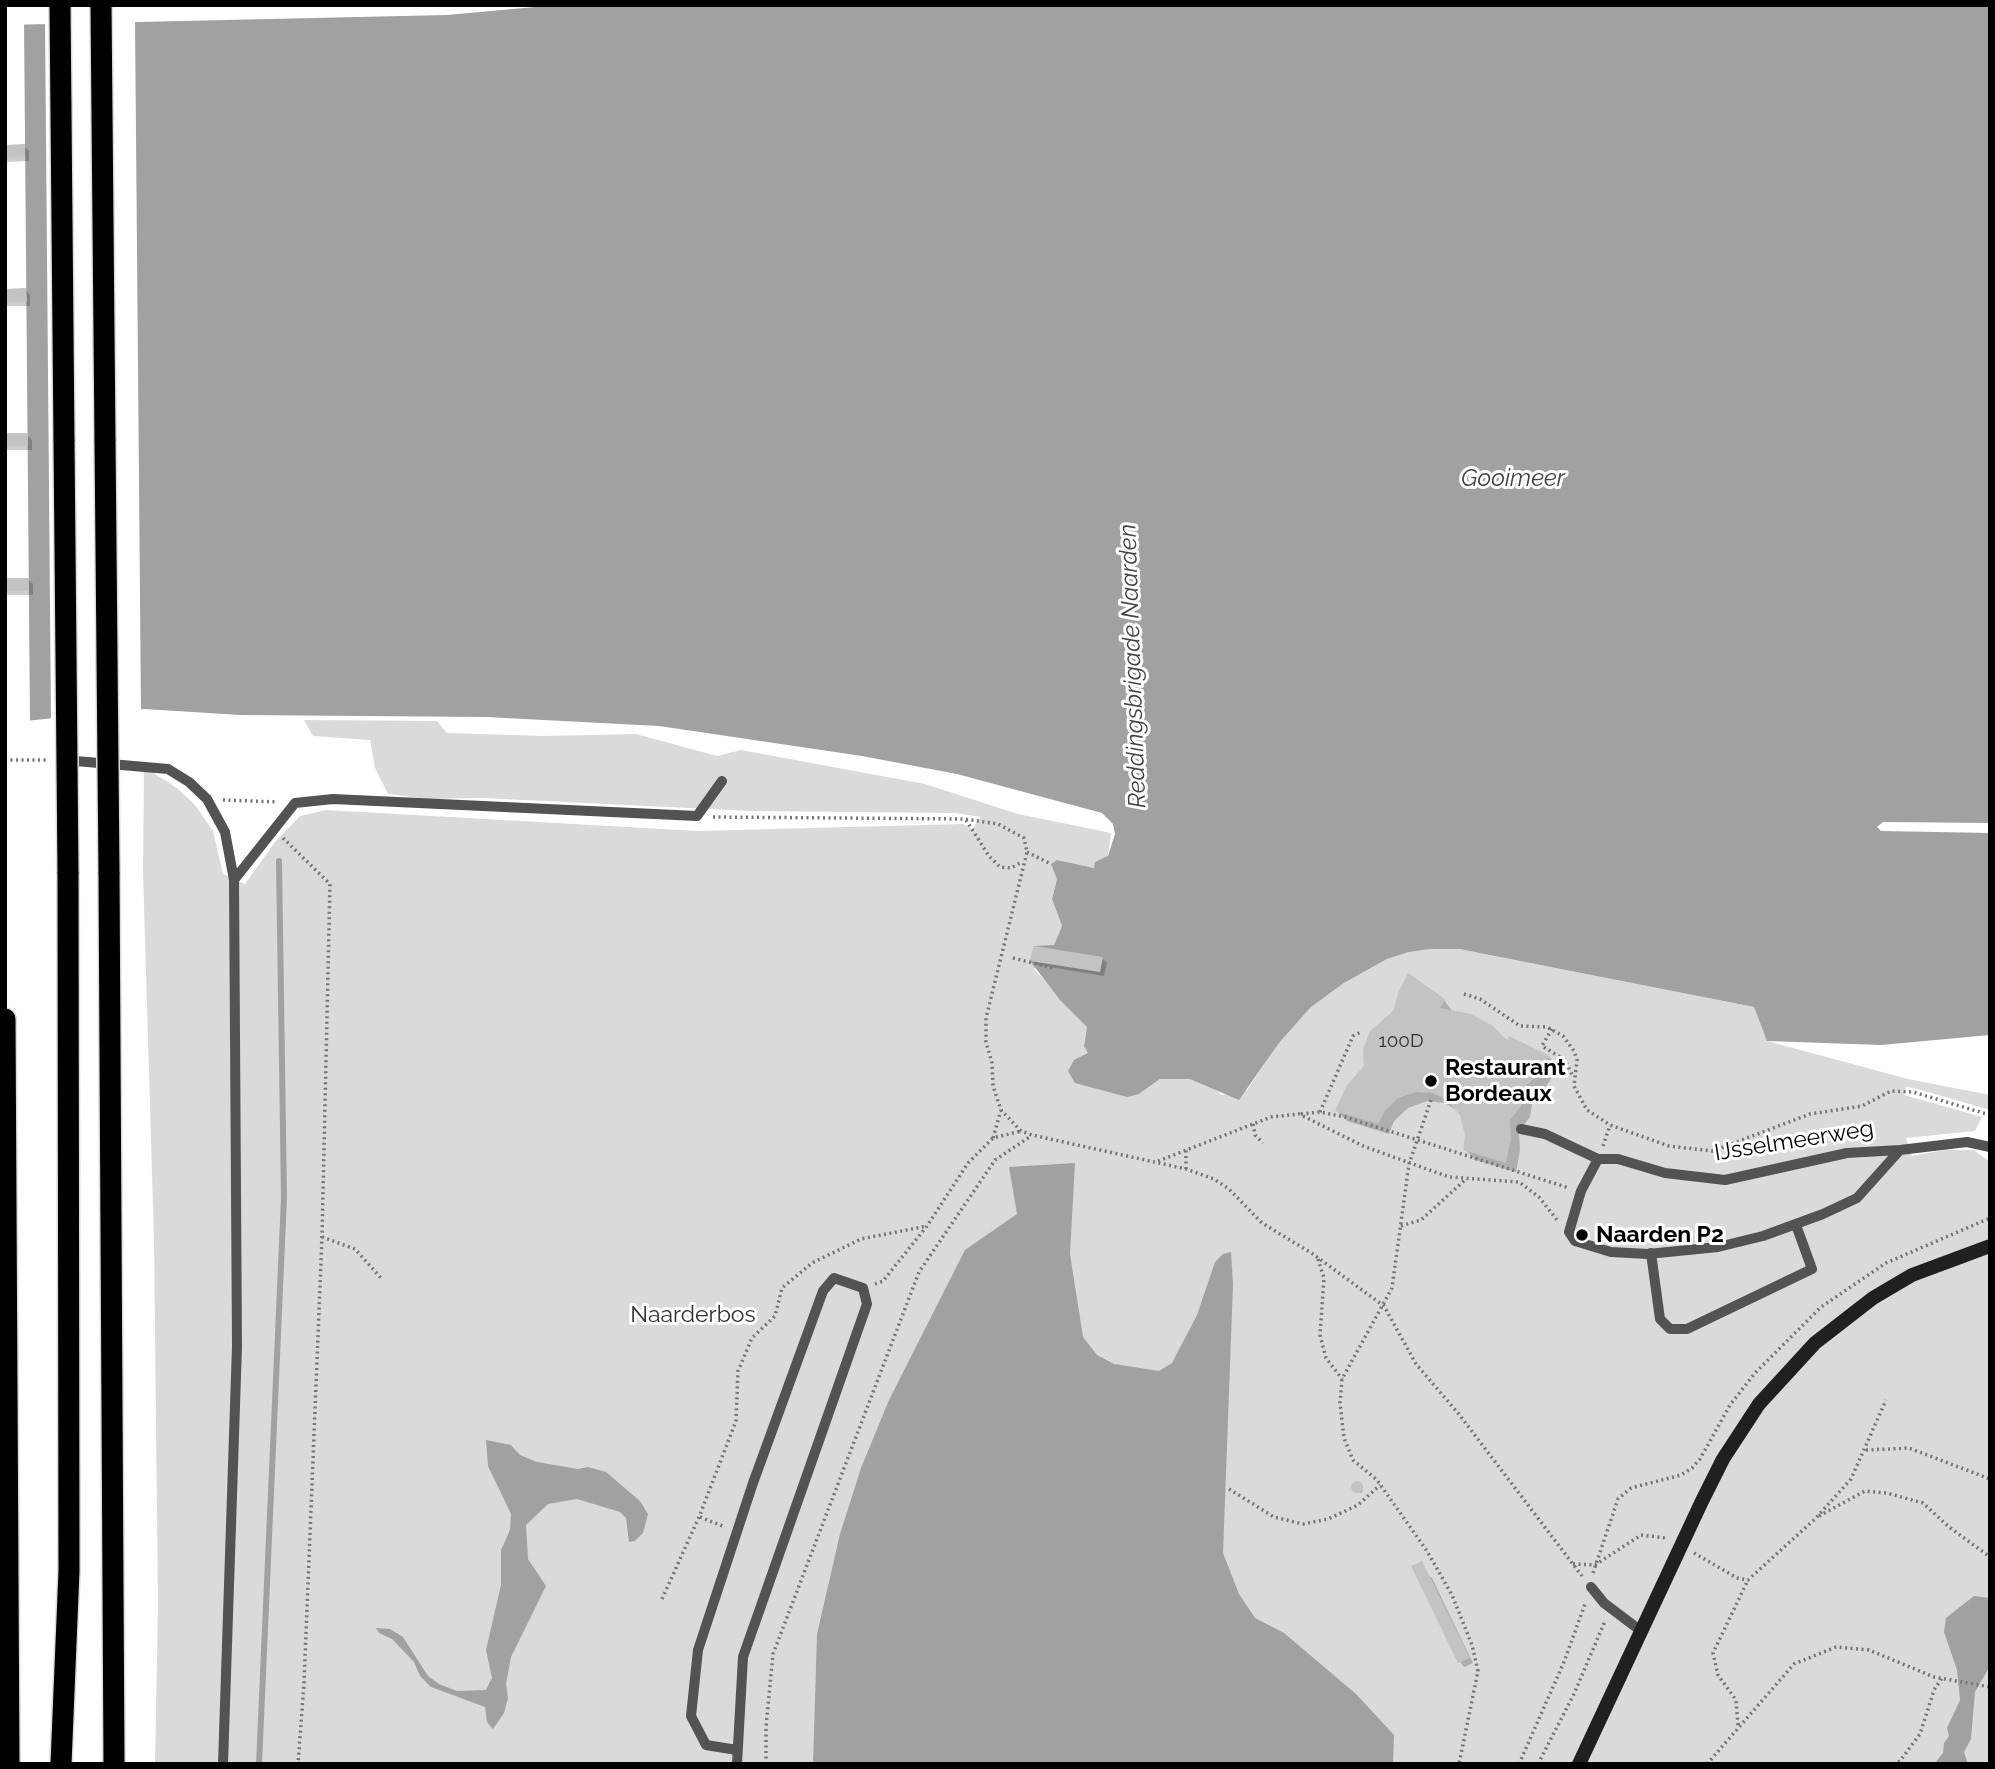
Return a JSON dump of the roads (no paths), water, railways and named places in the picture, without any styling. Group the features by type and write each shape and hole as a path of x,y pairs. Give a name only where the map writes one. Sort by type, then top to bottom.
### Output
{"highway":[{"path":"60,5 68,872 69,1571 61,1764"},
{"path":"101,5 114,1764"},
{"path":"5,1019 9,1764"}],"main road":[{"path":"1578,1764 1682,1546 1741,1430 1774,1385 1815,1343 1873,1297 1912,1275 1990,1246"}],"lane":[{"path":"62,760 168,769 189,782 207,799 225,832 234,880 236,1346 223,1764"},
{"path":"234,880 295,803 333,799 697,817 722,781"},
{"name":"IJsselmeerweg","path":"1521,1129 1545,1134 1598,1159 1618,1159 1665,1172 1725,1180 1847,1153 1967,1142 1990,1147"},
{"name":"IJsselmeerweg","path":"1598,1159 1581,1191 1569,1233 1575,1241 1611,1252 1651,1254 1718,1247 1796,1225 1857,1198 1900,1150"},
{"path":"1651,1254 1660,1319 1670,1329 1687,1329 1812,1269 1796,1225"},
{"path":"737,1750 706,1745 691,1716 698,1650 822,1291 834,1278 863,1287 867,1304 743,1657 737,1764"},
{"path":"1591,1587 1604,1603 1641,1631"}],"water":[{"name":"Gooimeer","path":"557,5 1990,5 1990,1035 1881,1045 1767,1041 1754,1007 1459,949 1431,949 1387,959 1344,983 1311,1007 1279,1043 1239,1100 1190,1079 1160,1079 1139,1094 1127,1097 1075,1083 1068,1071 1074,1060 1088,1053 1084,1046 1087,1027 1060,1000 1030,961 1034,946 1054,945 1062,926 1052,899 1057,879 1051,864 1057,860 1094,868 1095,862 1108,856 1115,834 1113,824 1102,813 957,774 862,756 659,726 486,717 241,715 144,709 5,723 5,25 447,15"},
{"path":"1075,1163 1070,1254 1083,1337 1097,1355 1114,1364 1159,1371 1172,1363 1197,1315 1215,1262 1223,1254 1231,1252 1233,1284 1223,1553 1239,1594 1255,1618 1284,1633 1356,1694 1394,1735 1393,1764 813,1764 817,1634 840,1534 861,1468 889,1400 965,1250 1017,1214 1009,1167"},
{"path":"486,1440 511,1445 520,1455 537,1462 578,1469 588,1467 606,1472 640,1501 648,1514 643,1533 635,1541 629,1542 626,1518 620,1512 577,1499 548,1504 526,1525 528,1559 546,1586 511,1657 506,1684 508,1698 504,1713 493,1729 487,1722 485,1707 431,1687 420,1676 414,1662 392,1639 379,1633 376,1628 390,1629 403,1637 428,1676 439,1684 457,1691 486,1690 492,1678 486,1650 501,1585 501,1550 510,1530 511,1514 488,1466"},
{"path":"1974,1596 1990,1598 1990,1666 1975,1692 1971,1739 1964,1752 1968,1764 1934,1764 1943,1753 1944,1743 1949,1736 1947,1728 1960,1700 1957,1670 1944,1632 1946,1618"}],"waterway":[{"path":"259,1764 284,1198 279,861"}],"place":[{"name":"Restaurant Bordeaux","path":"1431,1081"},
{"name":"Naarden P2","path":"1582,1235"}],"water label":[{"name":"Reddingsbrigade Naarden","path":"1133,666"}],"park label":[{"name":"Naarderbos","path":"693,1315"}]}
